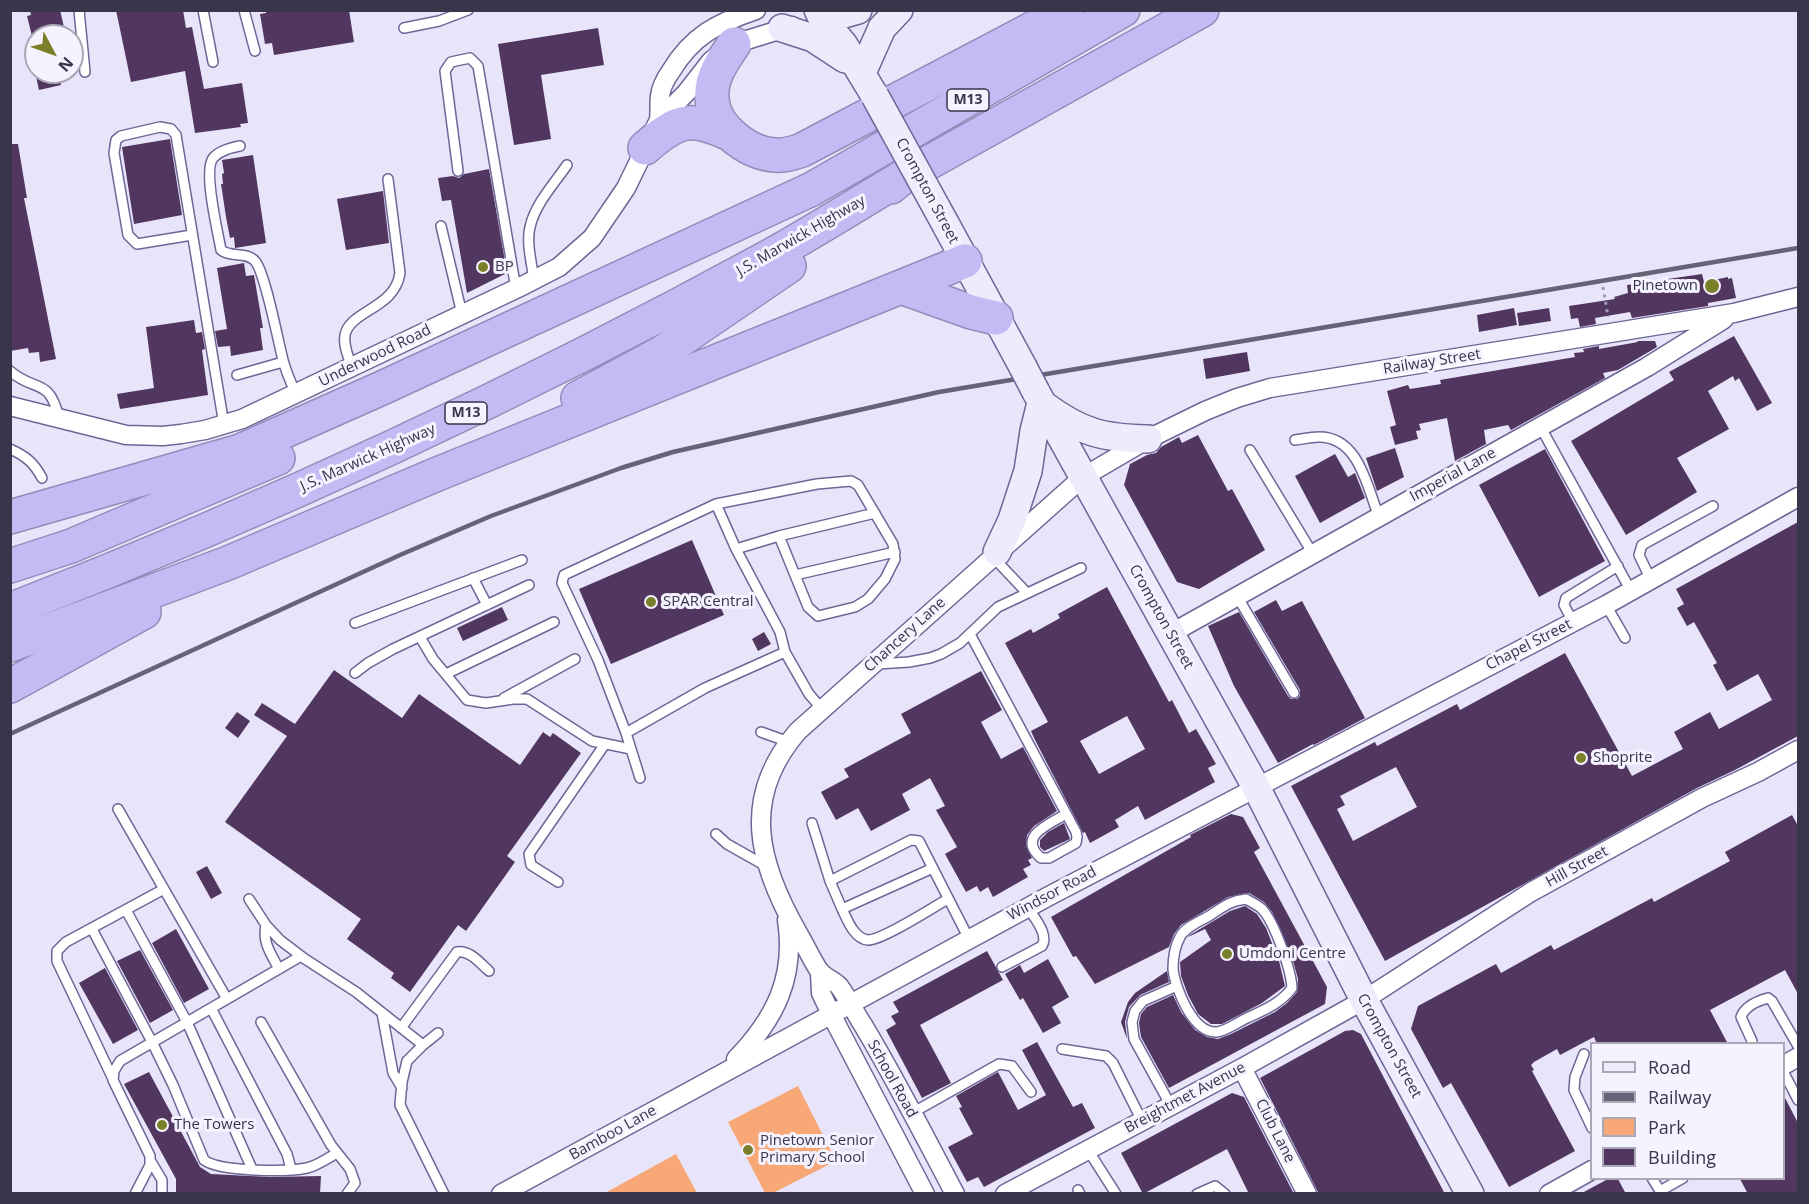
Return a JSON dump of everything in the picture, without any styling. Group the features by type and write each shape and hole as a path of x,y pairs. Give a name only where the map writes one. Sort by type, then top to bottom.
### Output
{"highway":[{"path":"652,134 687,123 702,124 730,134 755,150 767,154 777,155 802,150 1068,10"},
{"name":"M13","path":"10,566 82,541 360,423 544,333 812,189 1123,10"},
{"name":"M13","path":"903,177 1202,10"},
{"path":"730,134 716,117 711,98 720,65 744,20"},
{"path":"435,475 663,352 808,253 903,177"},
{"name":"J.S. Marwick Highway","path":"10,610 196,534 478,407 771,255 903,177"},
{"path":"10,517 240,451 382,388 812,189"},
{"path":"10,645 228,563 435,475 965,261"},
{"path":"901,287 971,312 1001,327"},
{"path":"10,686 64,658 228,563"}],"street":[{"path":"868,85 882,28 899,10"},
{"name":"Crompton Street","path":"836,13 844,45 1256,787 1364,1000 1470,1194"},
{"name":"Underwood Road","path":"652,134 660,95 679,57 695,40 718,24 744,20 782,28 836,13"},
{"name":"Underwood Road","path":"10,406 107,432 138,436 181,434 224,425 242,419 352,368 560,267 592,238 626,188 652,134 744,20"},
{"path":"782,28 813,38 840,55 868,85"},
{"name":"Railway Street","path":"1083,477 1149,440 1226,402 1270,388 1734,314 1798,297"},
{"name":"Imperial Lane","path":"1170,634 1647,367 1734,314"},
{"path":"995,554 1012,520 1028,471 1039,398 1081,429 1112,438 1149,440"},
{"name":"Chancery Lane","path":"760,815 765,785 777,758 789,742 822,709 1083,477"},
{"name":"Chapel Street","path":"1256,787 1606,605 1798,497"},
{"name":"Hill Street","path":"1364,1000 1397,981 1531,892 1702,798 1798,750"},
{"name":"Windsor Road","path":"849,1004 1256,787"},
{"name":"School Road","path":"760,815 772,883 786,911 820,972 838,986 849,1004 912,1113 955,1194"},
{"name":"Bamboo Lane","path":"724,1071 760,1032 774,1010 783,987 789,962 790,937 786,911"},
{"name":"School Road","path":"820,972 821,993 925,1194"},
{"name":"Breightmet Avenue","path":"1005,1194 1242,1068 1364,1000"},
{"name":"Bamboo Lane","path":"501,1194 849,1004"},
{"name":"Club Lane","path":"1242,1068 1307,1194"},
{"path":"1549,1194 1590,1171"}],"lane":[{"path":"79,10 85,72"},
{"path":"202,10 213,62"},
{"path":"244,10 255,51"},
{"path":"404,28 439,21 468,10"},
{"path":"458,171 445,71 451,62 470,58 478,66 516,289"},
{"path":"192,235 137,244 128,235 114,153 116,140 120,136 160,127 168,127 174,132 192,235 224,425"},
{"path":"240,146 221,151 212,158 210,163 209,176 221,250 225,253 249,257 255,261 262,279 283,362 296,394"},
{"path":"534,280 530,227 541,203 567,165"},
{"path":"352,368 345,346 347,329 353,322 390,296 399,282 400,273 388,179"},
{"path":"441,226 462,314"},
{"path":"237,375 283,362"},
{"path":"10,371 47,391 54,399 60,419"},
{"path":"1540,426 1631,591"},
{"path":"1295,440 1319,437 1333,439 1347,447 1358,461 1379,517"},
{"path":"10,449 35,465 42,478"},
{"path":"1250,450 1313,554"},
{"path":"640,778 626,733 598,660 562,583 562,577 566,573 716,504 847,480 858,485 893,544 895,552 893,566 868,599 855,607 823,616 814,614 808,607 779,536"},
{"path":"716,504 736,549 780,632 785,652 809,694 822,709"},
{"path":"1651,580 1639,555 1642,545 1713,506"},
{"path":"736,549 874,513"},
{"path":"795,575 895,552"},
{"path":"995,554 1027,593"},
{"path":"355,623 522,560"},
{"path":"1573,622 1564,605 1566,598 1618,566"},
{"path":"872,665 930,658 960,643 998,607 1082,568"},
{"path":"473,578 487,605"},
{"path":"355,673 375,658 529,585"},
{"path":"1237,596 1294,693"},
{"path":"1606,605 1625,638"},
{"path":"446,674 554,622"},
{"path":"970,634 1076,832 1076,843 1049,858 1041,858 1032,843 1032,837 1037,831 1066,814"},
{"path":"420,637 433,658 467,700 476,702 520,698 533,702 592,741 631,749"},
{"path":"626,733 705,688 785,652"},
{"path":"500,700 575,658"},
{"path":"761,732 789,742"},
{"path":"558,882 531,865 529,854 605,744"},
{"path":"118,809 226,999"},
{"path":"812,823 830,881 848,923 858,936 868,940 884,935 948,899"},
{"path":"716,834 768,867"},
{"path":"830,881 915,840 922,845 969,939"},
{"path":"842,909 933,868"},
{"path":"162,1194 162,1180 150,1160 56,956 60,947 164,890"},
{"path":"249,899 266,925 280,939 301,956 356,992 423,1044"},
{"path":"1246,899 1262,909 1272,927 1288,965 1292,988 1275,1005 1217,1032 1202,1028 1192,1017 1177,986 1173,967 1176,947 1181,935 1232,901 1246,899"},
{"path":"1002,967 1044,943 1044,936 1028,907"},
{"path":"126,910 187,1022 252,1169"},
{"path":"266,925 264,933 267,945 279,969"},
{"path":"92,929 173,1085 204,1160 214,1166 291,1169 309,1168 337,1153"},
{"path":"401,1028 457,952 465,952 489,971"},
{"path":"113,1080 114,1071 120,1061 301,956"},
{"path":"1171,1106 1134,1039 1132,1022 1135,1011 1143,1001 1177,986"},
{"path":"1752,1041 1741,1017 1742,1014 1747,1007 1768,998 1772,1001 1798,1046"},
{"path":"211,1008 287,1154 291,1169"},
{"path":"382,1013 393,1073 402,1088"},
{"path":"261,1022 337,1153 350,1169 354,1178 353,1188 347,1194"},
{"path":"438,1033 423,1044 407,1061 400,1105 444,1194"},
{"path":"1062,1048 1109,1058 1118,1071 1142,1121"},
{"path":"1584,1054 1575,1077 1574,1090 1590,1124"},
{"path":"912,1113 999,1065 1012,1066 1031,1092"},
{"path":"1785,1075 1798,1100"},
{"path":"1088,1150 1116,1194"},
{"path":"135,1194 150,1160"},
{"path":"1659,1193 1681,1180"},
{"path":"1197,1194 1215,1186 1225,1194"}],"path":[{"path":"1603,287 1611,333"}],"green space":[{"path":"798,1086 836,1161 773,1193 765,1193 728,1122"},
{"path":"676,1154 697,1193 605,1193"}],"building":[{"path":"30,10 60,10 63,24 29,24 27,16 31,15"},
{"path":"116,10 183,10 186,28 192,27 204,89 242,83 248,123 240,124 241,127 195,133 185,71 131,82"},
{"path":"266,10 349,10 354,42 274,55 272,43 265,44 260,14 266,13"},
{"path":"598,28 604,65 541,75 551,139 514,145 498,44"},
{"path":"38,84 61,84 61,85 39,90"},
{"path":"170,139 182,215 134,224 122,147"},
{"path":"10,144 18,144 27,198 24,198 56,359 40,362 39,352 29,353 28,348 10,351"},
{"path":"253,155 266,243 235,248 234,237 230,238 221,184 223,184 222,174 224,173 222,160"},
{"path":"489,169 507,273 467,293 451,200 442,201 438,178 453,176 459,178 464,174"},
{"path":"383,191 389,243 346,250 337,199"},
{"path":"244,263 246,276 254,275 263,328 260,328 263,350 231,356 230,346 218,347 215,331 227,329 217,268"},
{"path":"1702,274 1704,282 1732,278 1736,298 1708,303 1708,306 1632,318 1630,312 1595,318 1596,324 1580,327 1578,318 1571,319 1569,306 1615,299 1614,297 1628,293 1627,285"},
{"path":"1514,308 1517,325 1479,332 1477,315"},
{"path":"1549,308 1551,321 1519,326 1517,313"},
{"path":"194,320 196,333 202,332 208,395 120,409 117,394 154,388 146,327"},
{"path":"1734,336 1772,403 1757,411 1739,378 1735,381 1733,376 1708,391 1729,429 1677,458 1697,492 1626,535 1571,441 1674,380 1669,372"},
{"path":"1637,341 1655,341 1657,347 1618,370 1603,373 1605,378 1511,430 1508,425 1484,430 1486,444 1455,461 1447,418 1419,424 1421,430 1416,431 1418,439 1395,445 1390,427 1396,425 1387,391 1408,385 1410,389 1441,384 1440,380 1575,357 1574,353 1584,352 1583,349 1599,346 1599,349"},
{"path":"1247,352 1250,371 1206,379 1203,359"},
{"path":"1198,435 1228,491 1232,489 1265,550 1199,589 1177,582 1124,485 1130,464 1156,453 1161,447 1179,437 1182,443"},
{"path":"1395,448 1404,477 1377,491 1366,458"},
{"path":"1545,449 1605,561 1539,597 1479,485"},
{"path":"1335,454 1348,477 1355,473 1365,498 1320,523 1295,476"},
{"path":"1798,522 1798,736 1697,788 1385,961 1291,786 1375,742 1377,746 1457,704 1460,710 1565,653 1632,776 1683,749 1674,732 1710,712 1719,729 1772,700 1758,674 1727,691 1713,665 1717,663 1694,622 1687,626 1677,608 1684,604 1676,589","holes":["1396,767 1417,807 1353,841 1337,809 1345,805 1340,796"]},
{"name":"SPAR Central","path":"692,540 724,615 611,664 579,589"},
{"path":"1107,587 1169,702 1172,700 1189,733 1196,729 1216,764 1208,768 1215,782 1145,820 1138,806 1115,820 1119,827 1090,843 1031,731 1048,722 1005,643 1031,629 1033,633 1060,618 1058,614","holes":["1127,716 1145,749 1099,774 1080,741"]},
{"path":"1276,600 1282,611 1302,601 1365,718 1278,763 1234,686 1208,626 1239,612 1288,696 1291,699 1297,699 1300,696 1300,690 1254,612"},
{"path":"502,607 508,620 463,641 457,628"},
{"path":"764,632 771,644 758,651 752,639"},
{"path":"334,670 402,718 419,694 520,765 543,732 550,737 553,733 581,753 507,856 515,862 466,931 458,925 410,992 391,978 394,973 347,939 361,919 225,822 287,736 254,715 262,703 295,724"},
{"path":"981,671 1002,710 981,722 1001,759 1023,747 1057,811 1034,826 1027,835 1026,845 1032,858 1028,860 1031,865 1023,869 1028,877 993,897 988,887 980,892 977,886 966,892 945,854 957,847 936,810 945,806 930,778 902,794 910,810 871,831 858,808 836,820 821,792 849,777 844,769 911,733 901,714"},
{"path":"237,712 250,721 238,738 225,728"},
{"path":"1231,814 1243,817 1260,848 1254,852 1327,987 1325,1004 1169,1088 1141,1037 1139,1023 1141,1014 1147,1007 1173,995 1181,1012 1195,1030 1207,1037 1218,1039 1275,1012 1297,992 1298,979 1292,957 1272,912 1264,902 1249,893 1228,897 1181,925 1174,934 1169,947 1095,984 1076,956 1073,957 1051,917 1191,837 1190,835"},
{"path":"1792,815 1798,826 1798,994 1785,970 1710,1010 1727,1042 1596,1042 1594,1037 1560,1055 1557,1049 1534,1062 1531,1065 1534,1070 1532,1071 1575,1151 1509,1187 1451,1083 1443,1088 1411,1029 1418,1006 1496,964 1501,973 1551,945 1554,950 1652,898 1654,902 1730,861 1725,852"},
{"path":"1064,823 1070,839 1044,851 1040,847 1040,840 1048,832"},
{"path":"207,866 222,893 211,899 196,872"},
{"path":"1245,906 1257,914 1266,928 1279,961 1285,986 1262,1003 1222,1024 1211,1024 1198,1014 1188,995 1181,976 1180,962 1211,940 1205,929 1188,937 1190,935 1230,911"},
{"path":"176,929 209,989 184,1003 152,943"},
{"path":"140,950 173,1010 150,1023 117,961"},
{"path":"987,951 1003,980 920,1025 951,1083 922,1098 886,1030 896,1024 891,1016 899,1012 893,1002"},
{"path":"1048,959 1069,997 1052,1007 1061,1023 1043,1033 1023,998 1020,1000 1005,974 1020,965 1024,973"},
{"path":"105,968 138,1030 113,1044 79,983"},
{"path":"1167,971 1169,982 1140,995 1129,1007 1125,1022 1127,1039 1121,1022 1128,1002 1135,993"},
{"path":"1353,1030 1361,1034 1445,1194 1319,1194 1260,1078 1345,1031"},
{"path":"1037,1042 1073,1107 1082,1103 1095,1128 984,1187 978,1177 967,1182 948,1147 973,1134 959,1108 962,1107 956,1096 998,1072 1018,1110 1046,1095 1022,1050"},
{"name":"The Towers","path":"149,1072 200,1167 211,1174 270,1177 321,1176 320,1194 176,1194 176,1179 124,1084"},
{"path":"1232,1093 1244,1097 1294,1194 1249,1194 1227,1149 1143,1194 1121,1153"},
{"path":"1785,1098 1798,1123 1798,1194 1748,1194 1741,1180 1785,1180"},
{"path":"1606,1180 1619,1180 1626,1194 1580,1194"}],"railway":[{"path":"10,734 400,555 491,516 621,468 673,452 939,392 1798,248"}],"place":[{"name":"BP","path":"483,267"},
{"name":"Pinetown","path":"1712,286"},
{"name":"SPAR Central","path":"651,602"},
{"name":"Shoprite","path":"1581,758"},
{"name":"Umdoni Centre","path":"1227,954"},
{"name":"The Towers","path":"162,1125"},
{"name":"Pinetown Senior Primary School","path":"748,1150"}]}
